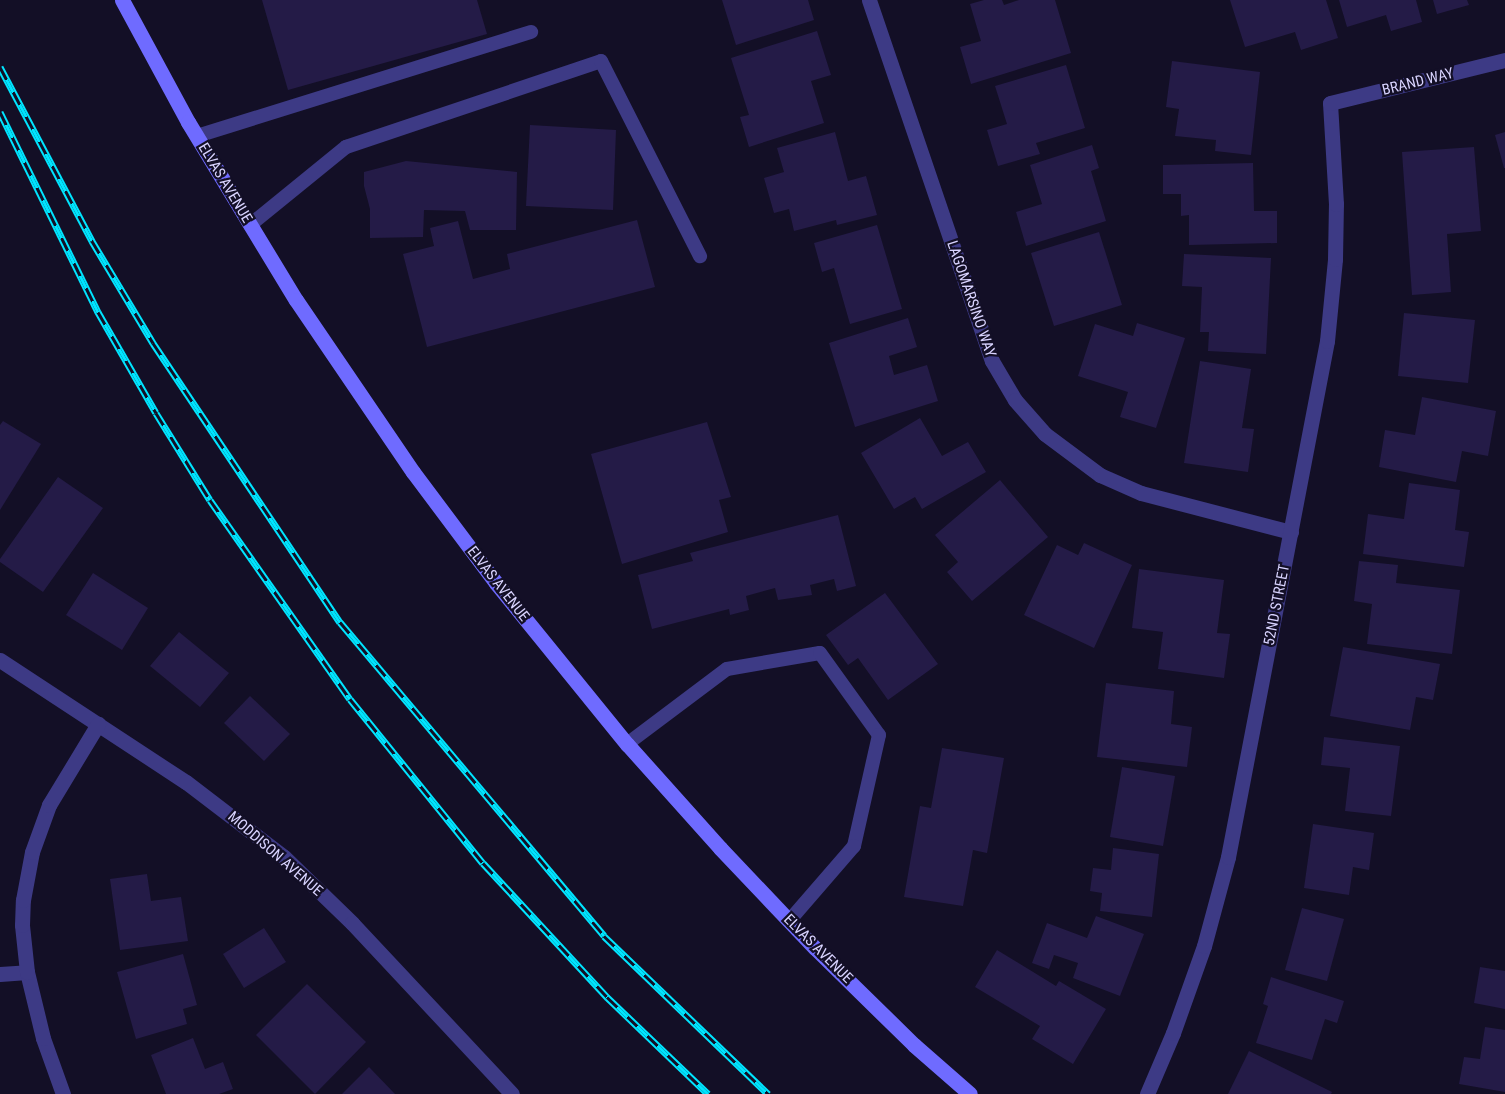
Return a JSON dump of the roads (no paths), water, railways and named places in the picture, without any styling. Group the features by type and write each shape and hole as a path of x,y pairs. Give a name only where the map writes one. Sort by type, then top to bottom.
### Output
{"street":[{"name":"ELVAS AVENUE","path":"122,0 196,136 296,300 413,472 496,583 627,744 789,921 914,1045 970,1094"},
{"name":"LAGOMARSINO WAY","path":"869,0 992,361 1015,400 1045,434 1100,475 1141,493 1291,532"},
{"name":"BRAND WAY","path":"1330,103 1505,60"},
{"name":"52ND STREET","path":"1147,1094 1173,1033 1204,946 1228,857 1327,340 1335,258 1336,204 1330,103"},
{"name":"MODDISON AVENUE","path":"0,660 186,782 284,857 352,924 512,1094"},
{"path":"63,1094 43,1038 27,972 23,900 32,852 49,805 98,724"},
{"path":"0,974 27,972"}],"lane":[{"path":"196,136 531,32"},
{"path":"250,225 346,147 601,61 700,256"},
{"path":"627,744 727,669 820,653 879,735 854,846 789,921"}],"railway":[{"path":"0,67 92,241 153,343 340,622 604,936 768,1094"},
{"path":"0,112 98,312 156,413 210,500 350,699 483,863 607,997 708,1094"}]}
